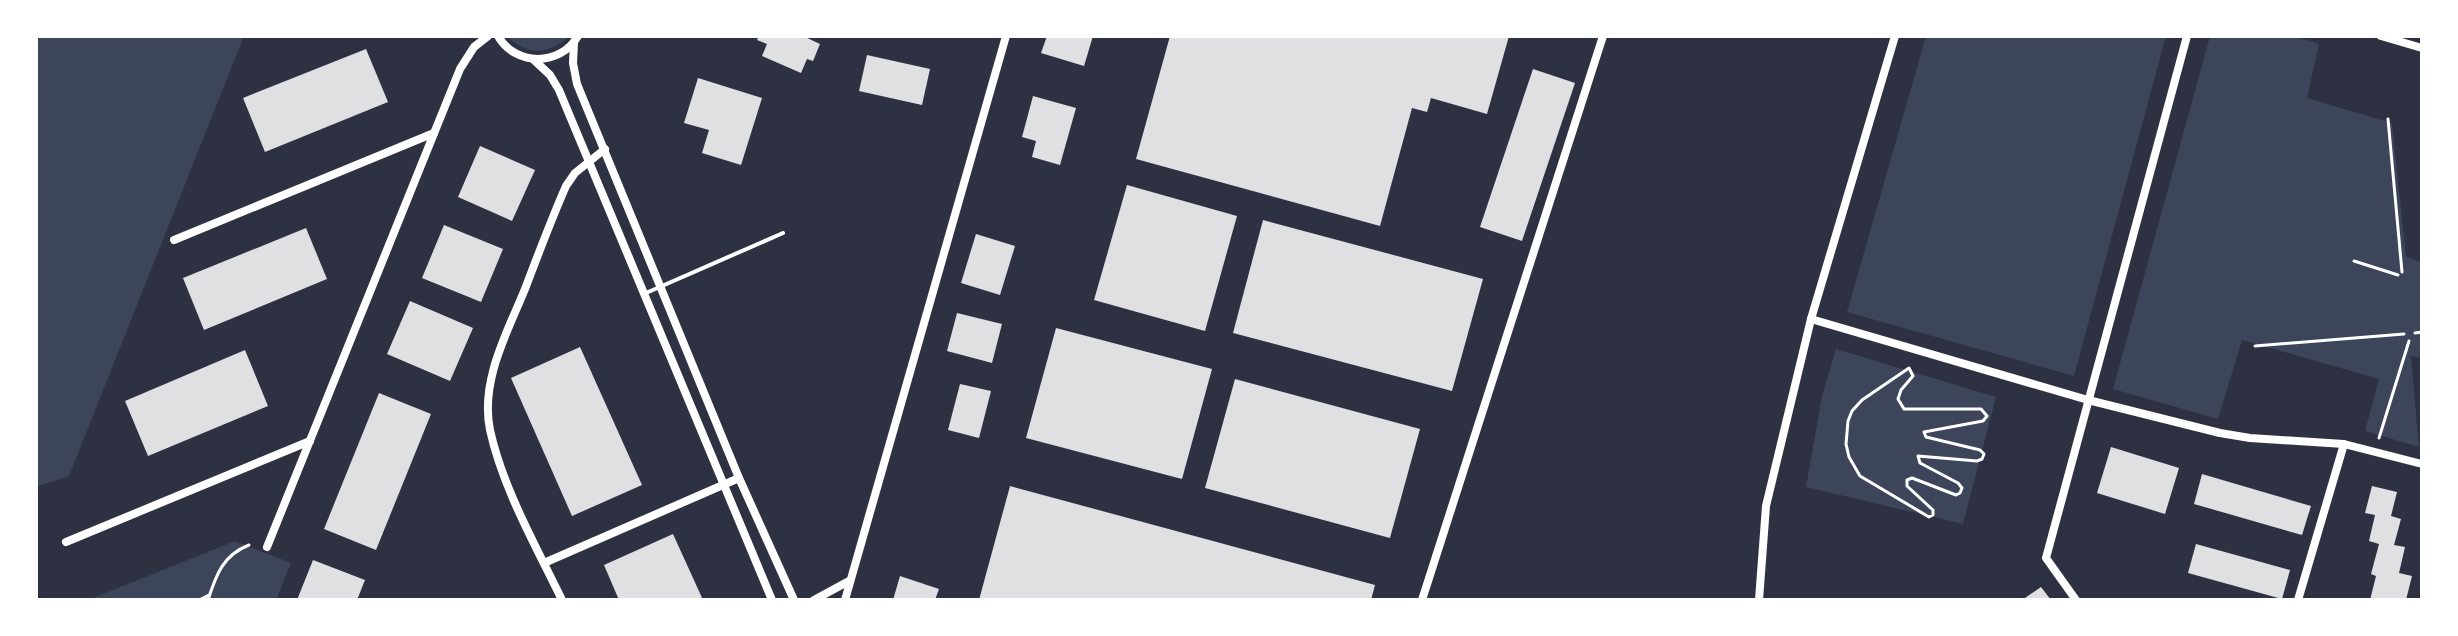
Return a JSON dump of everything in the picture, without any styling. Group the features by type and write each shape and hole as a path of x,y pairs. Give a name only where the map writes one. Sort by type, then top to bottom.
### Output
{"street":[{"path":"267,547 464,61 474,47 488,36"},
{"path":"498,36 511,51 534,60 555,83 772,600"},
{"path":"845,600 1006,36"},
{"path":"1422,600 1603,36"},
{"path":"1759,600 1766,506 1811,319 1895,36"},
{"path":"2076,600 2046,558 2187,36"},
{"path":"2381,36 2422,48"},
{"path":"534,60 564,52 576,39"},
{"path":"576,39 573,63 577,84 739,478 794,600"},
{"path":"174,240 434,133"},
{"path":"562,600 498,458 490,429 488,396 497,359 566,186 575,173 605,149"},
{"path":"1811,319 2088,400 2235,436 2344,444 2422,464"},
{"path":"66,542 310,441"},
{"path":"2298,600 2344,444"},
{"path":"544,563 739,478"},
{"path":"814,600 850,581"}],"lane":[{"path":"644,294 783,233"}],"path":[{"path":"2354,261 2400,273 2388,119"},
{"path":"2415,333 2422,332"},
{"path":"2255,346 2404,334"},
{"path":"2379,438 2409,341"},
{"path":"1909,368 1912,378 1901,390 1898,399 1904,409 1981,409 1987,414 1983,421 1924,432 1926,437 1980,450 1984,454 1980,461 1919,455 1920,463 1962,488 1956,495 1912,478 1907,480 1907,486 1933,510 1933,515 1929,517 1860,476 1849,457 1846,444 1852,411 1862,400 1909,368"},
{"path":"199,600 208,598 221,566 232,554 249,545"}],"shaded area":[{"path":"36,36 244,36 69,476 36,487"},
{"path":"507,36 569,36 554,47 538,51 522,47"},
{"path":"1926,36 2166,36 2074,376 1847,312"},
{"path":"2210,36 2293,36 2319,44 2307,98 2392,123 2406,257 2422,262 2422,358 2411,356 2419,447 2365,431 2379,379 2242,340 2218,419 2113,389"},
{"path":"1836,349 1996,397 1963,524 1806,487 1822,396"},
{"path":"235,541 291,563 276,600 88,600"}],"building":[{"path":"759,36 803,36 820,44 813,61 807,59 801,73 762,56 767,44 757,40"},
{"path":"1047,36 1093,36 1084,66 1041,53"},
{"path":"1170,36 1509,36 1487,114 1431,98 1427,112 1412,108 1380,226 1136,159"},
{"path":"366,49 388,102 265,152 243,98"},
{"path":"867,55 930,69 922,105 859,91"},
{"path":"1533,69 1575,83 1522,241 1480,227"},
{"path":"698,78 762,98 741,165 702,153 709,130 684,123"},
{"path":"1033,96 1076,108 1060,165 1032,157 1036,141 1022,137"},
{"path":"480,146 535,170 512,221 458,197"},
{"path":"1127,185 1237,216 1205,331 1094,300"},
{"path":"1263,220 1483,279 1452,391 1233,333"},
{"path":"444,225 503,249 481,302 422,278"},
{"path":"306,228 327,279 204,330 183,278"},
{"path":"976,234 1015,246 1000,295 961,283"},
{"path":"410,301 473,328 450,381 387,354"},
{"path":"957,313 1002,324 992,363 947,351"},
{"path":"1056,328 1212,369 1182,479 1026,438"},
{"path":"580,347 642,485 572,516 511,378"},
{"path":"245,350 268,406 148,456 125,401"},
{"path":"1235,379 1420,429 1390,538 1205,488"},
{"path":"960,384 991,391 979,438 948,430"},
{"path":"379,393 431,414 376,550 324,529"},
{"path":"2111,447 2179,468 2165,514 2097,493"},
{"path":"2202,474 2311,506 2302,535 2194,504"},
{"path":"1010,486 1375,585 1371,600 979,600"},
{"path":"2372,486 2397,492 2391,516 2401,519 2394,545 2405,547 2399,573 2412,576 2406,600 2370,600 2376,576 2371,574 2379,544 2369,541 2375,515 2365,513"},
{"path":"673,534 703,600 619,600 604,565"},
{"path":"2196,544 2290,570 2282,599 2188,573"},
{"path":"313,560 365,580 357,600 297,600"},
{"path":"900,576 939,589 935,600 893,600"},
{"path":"2041,587 2051,600 2022,600"}]}
